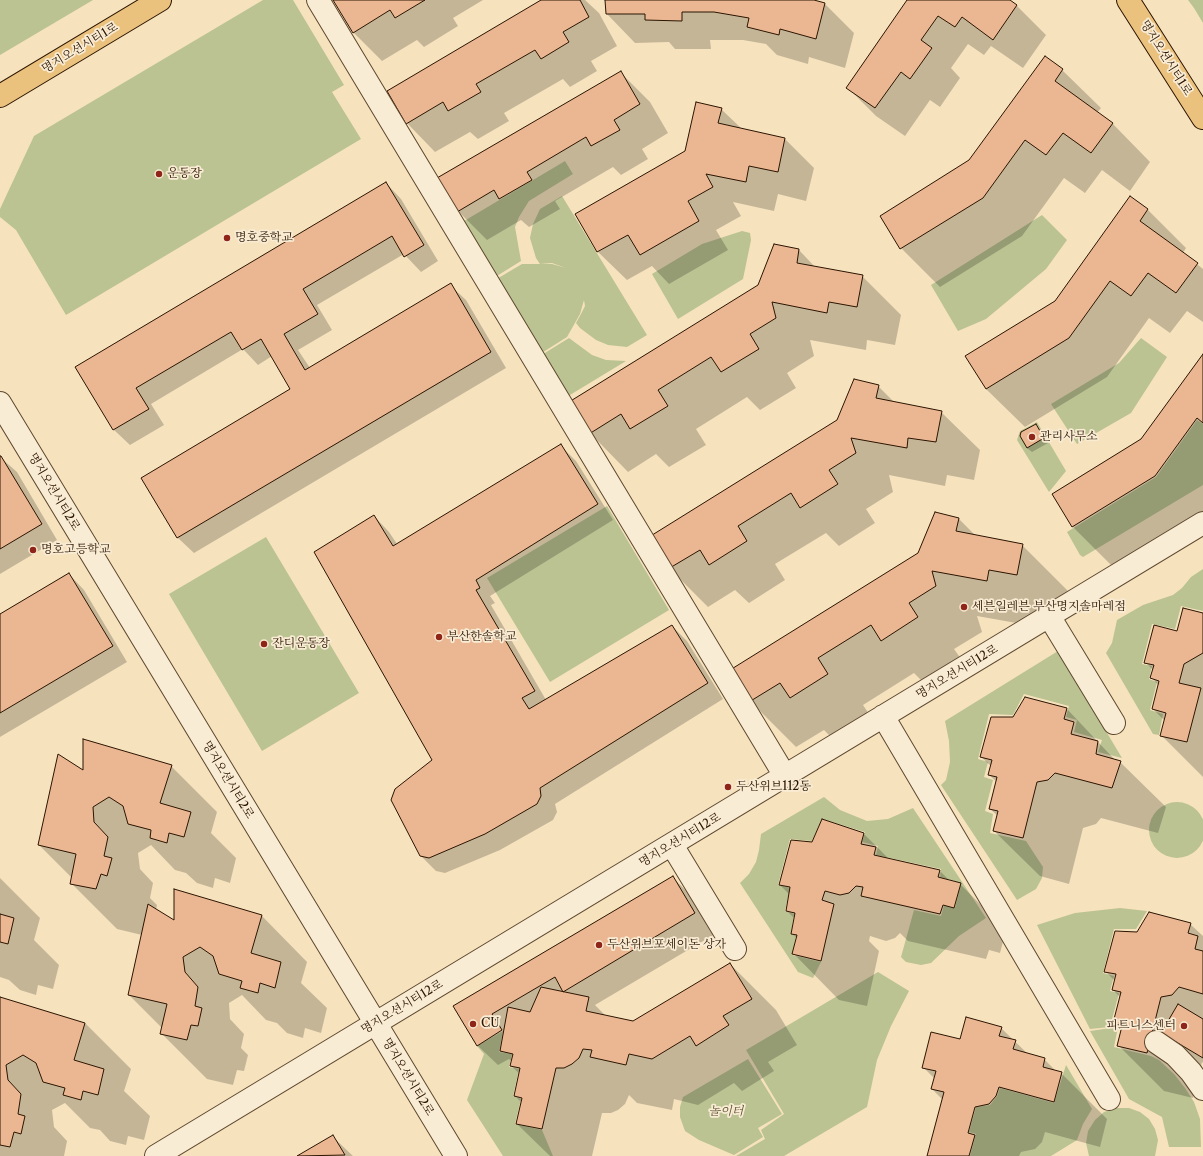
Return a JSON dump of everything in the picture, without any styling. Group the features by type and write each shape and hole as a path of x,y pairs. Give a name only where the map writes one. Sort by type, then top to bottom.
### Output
{"main road":[{"name":"명지오션시티1로","path":"0,96 160,0"},
{"name":"명지오션시티1로","path":"1128,0 1203,118"}],"street":[{"path":"318,0 785,776"},
{"name":"명지오션시티2로","path":"0,403 456,1156"},
{"name":"명지오션시티12로","path":"156,1156 1203,523"},
{"path":"1049,616 1114,723"},
{"path":"883,716 1109,1099"},
{"path":"672,845 735,950"},
{"path":"1156,1042 1175,1055 1192,1072 1203,1089"}],"green space":[{"path":"0,0 93,0 0,55"},
{"name":"운동장","path":"263,0 293,0 344,85 332,92 361,139 66,315 16,230 0,217 0,209 34,136"},
{"path":"1188,0 1203,0 1203,23 1194,8"},
{"path":"565,161 573,174 529,201 519,217 515,227 521,261 492,279 459,224"},
{"path":"562,196 647,335 627,347 608,345 596,340 580,328 576,323 585,306 584,300 580,314 567,337 540,354 495,280 522,264 540,264 536,258 530,238 533,224 540,209","holes":["552,263 566,268 552,264 540,264"]},
{"path":"1042,215 1067,240 1046,269 986,319 958,331 931,285"},
{"path":"742,231 750,233 751,240 743,279 678,319 652,274 702,244"},
{"path":"569,338 592,355 606,360 626,361 565,398 540,356"},
{"path":"1141,338 1167,357 1131,413 1077,444 1051,404 1119,363"},
{"path":"1197,420 1203,424 1203,485 1083,557 1080,555 1067,532 1156,477"},
{"path":"1037,422 1066,471 1049,492 1017,440 1020,431"},
{"path":"607,506 669,610 550,682 487,578"},
{"name":"잔디운동장","path":"266,537 359,693 262,751 169,594"},
{"path":"1203,569 1203,611 1181,606 1175,629 1152,624 1142,664 1152,666 1149,679 1157,682 1150,710 1163,714 1159,735 1153,734 1106,653 1112,643 1117,620 1143,605 1173,595 1182,588 1191,577"},
{"path":"1058,651 1122,758 1098,752 1102,740 1074,732 1077,720 1066,717 1069,706 1024,694 1013,715 989,714 978,759 988,762 984,777 993,780 985,811 993,814 990,833 1026,841 1043,867 1042,878 1036,889 1017,900 941,785 946,780 950,762 949,741 945,721"},
{"path":"824,797 840,810 867,821 888,819 913,808 986,918 959,936 931,963 921,965 906,962 901,957 914,910 941,916 944,905 955,908 961,883 940,877 941,869 876,855 878,846 862,842 865,832 822,819 812,841 790,839 778,885 790,888 785,911 794,914 791,934 796,936 792,955 821,962 813,978 798,972 740,883 749,874 756,862 761,834"},
{"path":"1172,802 1182,802 1197,810 1203,819 1205,830 1203,841 1197,850 1182,858 1172,858 1161,853 1154,846 1149,835 1149,825 1154,814 1161,807"},
{"path":"1120,908 1147,911 1136,929 1114,929 1103,973 1114,976 1110,991 1119,993 1110,1027 1090,1029 1037,925 1075,913"},
{"path":"878,972 909,991 891,1026 877,1060 867,1107 784,1156 736,1156 765,1139 761,1130 784,1114 746,1050"},
{"path":"1118,1027 1114,1047 1151,1056 1159,1060 1174,1074 1185,1088 1194,1102 1200,1119 1201,1147 1169,1147 1162,1117 1129,1099 1090,1031"},
{"path":"503,1031 499,1052 512,1054 509,1067 519,1069 513,1096 521,1099 515,1124 542,1130 553,1156 503,1156 467,1100 484,1054 477,1046"},
{"name":"놀이터","path":"748,1059 782,1114 758,1128 763,1137 734,1155 699,1140 685,1131 680,1117 680,1107 683,1097"},
{"path":"1066,1065 1092,1109 1083,1124 1077,1140 1051,1156 970,1156 976,1134 969,1132 976,1107 990,1105 997,1096 1000,1088 1054,1103"},
{"path":"1116,1108 1129,1108 1140,1112 1149,1119 1155,1129 1158,1140 1155,1156 1089,1156 1086,1143 1088,1131 1095,1120 1104,1112"}],"building":[{"path":"333,0 425,0 395,18 390,10 353,33"},
{"path":"541,0 580,0 589,17 563,32 569,42 541,59 535,50 476,84 481,92 448,111 443,102 406,124 387,91"},
{"path":"605,0 814,0 825,3 816,39 780,29 779,35 747,27 749,18 714,12 682,12 682,21 645,20 645,14 606,14"},
{"path":"907,0 1010,0 1017,5 993,40 962,17 955,27 938,16 921,40 932,48 910,79 901,72 875,108 846,88"},
{"path":"1045,56 1063,69 1055,81 1113,123 1091,153 1063,133 1046,155 1025,140 983,198 900,249 880,216 969,160"},
{"path":"621,71 640,104 614,120 620,130 591,146 586,137 527,172 532,180 499,199 494,190 457,212 437,178"},
{"path":"696,102 722,108 718,123 785,138 778,172 749,166 746,182 706,174 713,187 688,201 699,221 640,255 628,235 597,252 575,214 685,151"},
{"name":"명호중학교","path":"386,182 424,245 404,257 392,236 303,289 318,314 284,334 305,370 451,283 491,352 177,538 141,478 290,389 261,339 242,350 231,332 136,388 149,409 113,430 75,367"},
{"path":"1130,196 1148,209 1140,221 1198,263 1176,293 1148,273 1131,296 1110,281 1069,338 986,389 965,356 1055,301"},
{"path":"774,244 799,249 797,263 863,275 857,307 829,302 827,313 772,302 776,318 750,334 759,349 721,372 711,357 658,390 668,406 630,429 621,414 589,434 569,402 758,285"},
{"path":"1203,354 1203,423 1197,418 1155,476 1072,527 1052,494 1141,439"},
{"path":"854,379 879,385 876,398 942,411 936,442 908,438 907,448 851,438 856,453 829,470 838,484 800,508 791,493 738,526 747,541 709,565 700,550 668,569 649,537 837,420"},
{"name":"관리사무소","path":"1036,424 1044,438 1027,448 1020,436 1021,432"},
{"path":"561,444 598,504 476,580 480,588 476,590 535,691 522,698 529,709 672,625 708,683 540,788 541,796 537,804 485,834 429,858 420,856 391,800 395,789 432,760 314,552 374,515 393,546"},
{"path":"0,456 42,524 0,549"},
{"path":"935,512 959,518 956,531 1023,544 1017,575 989,570 987,581 932,571 936,586 909,603 918,617 881,641 871,625 818,658 828,674 790,698 780,683 749,702 730,670 918,553"},
{"path":"69,573 113,646 0,713 0,614"},
{"path":"1183,608 1203,613 1203,653 1184,664 1179,683 1201,688 1187,742 1160,736 1166,713 1152,709 1159,681 1150,678 1154,665 1144,663 1154,625 1177,631"},
{"path":"1025,697 1067,708 1064,719 1074,722 1071,734 1098,741 1096,754 1121,761 1112,788 1055,773 1048,780 1037,782 1023,838 993,831 998,811 989,809 997,777 988,775 992,760 980,757 991,717 1013,717"},
{"path":"83,739 172,765 160,803 191,812 184,837 169,833 167,843 150,838 151,830 128,824 123,806 109,797 93,807 94,822 108,837 104,856 112,858 107,876 101,874 96,889 70,884 76,854 38,845 58,754 83,770"},
{"path":"822,819 864,833 861,844 876,847 874,855 940,870 938,877 961,883 954,908 943,905 940,914 861,896 863,887 856,886 849,893 840,895 825,891 822,900 834,904 821,961 792,954 797,935 791,934 795,913 786,911 790,887 779,885 791,840 812,842"},
{"name":"두산위브포세이돈 상가","path":"673,876 695,913 563,992 555,977 492,1014 502,1030 477,1046 453,1006"},
{"path":"174,889 262,915 251,953 281,962 275,988 260,983 258,993 240,988 242,981 219,974 213,956 200,947 183,957 185,972 198,987 195,1006 202,1008 198,1026 191,1025 187,1040 160,1034 167,1004 128,995 148,904 174,920"},
{"path":"1149,912 1191,923 1188,933 1198,936 1195,949 1203,951 1203,994 1179,987 1172,995 1161,997 1147,1053 1117,1046 1122,1026 1113,1023 1121,992 1112,990 1116,974 1104,972 1115,931 1137,932"},
{"path":"0,914 14,918 8,944 0,942"},
{"path":"730,963 752,999 723,1016 729,1025 696,1046 690,1036 652,1059 629,1054 626,1065 590,1057 592,1050 583,1049 579,1058 572,1064 564,1068 556,1068 542,1129 516,1124 522,1098 514,1096 520,1068 510,1066 513,1054 500,1051 508,1007 530,1012 541,987 589,997 586,1011 633,1021"},
{"path":"0,997 85,1023 74,1060 104,1069 98,1095 83,1091 81,1100 63,1095 65,1088 43,1082 36,1063 23,1055 6,1065 8,1080 21,1094 18,1114 25,1116 21,1134 14,1132 10,1147 0,1145"},
{"name":"피트니스센터","path":"1178,1004 1203,1019 1203,1058 1161,1033"},
{"path":"966,1017 1002,1027 999,1036 1016,1040 1013,1049 1045,1058 1043,1067 1062,1072 1054,1102 999,1087 996,1096 989,1104 975,1107 968,1133 975,1135 969,1156 927,1156 944,1092 931,1089 936,1071 922,1068 931,1032 960,1039"},
{"path":"333,1135 345,1155 297,1156"}],"place":[{"name":"운동장","path":"159,174"},
{"name":"명호중학교","path":"227,238"},
{"name":"관리사무소","path":"1032,437"},
{"name":"명호고등학교","path":"33,550"},
{"name":"세븐일레븐 부산명지솔마레점","path":"964,607"},
{"name":"부산한솔학교","path":"439,637"},
{"name":"잔디운동장","path":"264,644"},
{"name":"두산위브112동","path":"728,787"},
{"name":"두산위브포세이돈 상가","path":"599,945"},
{"name":"CU","path":"473,1024"},
{"name":"피트니스센터","path":"1184,1026"}]}
